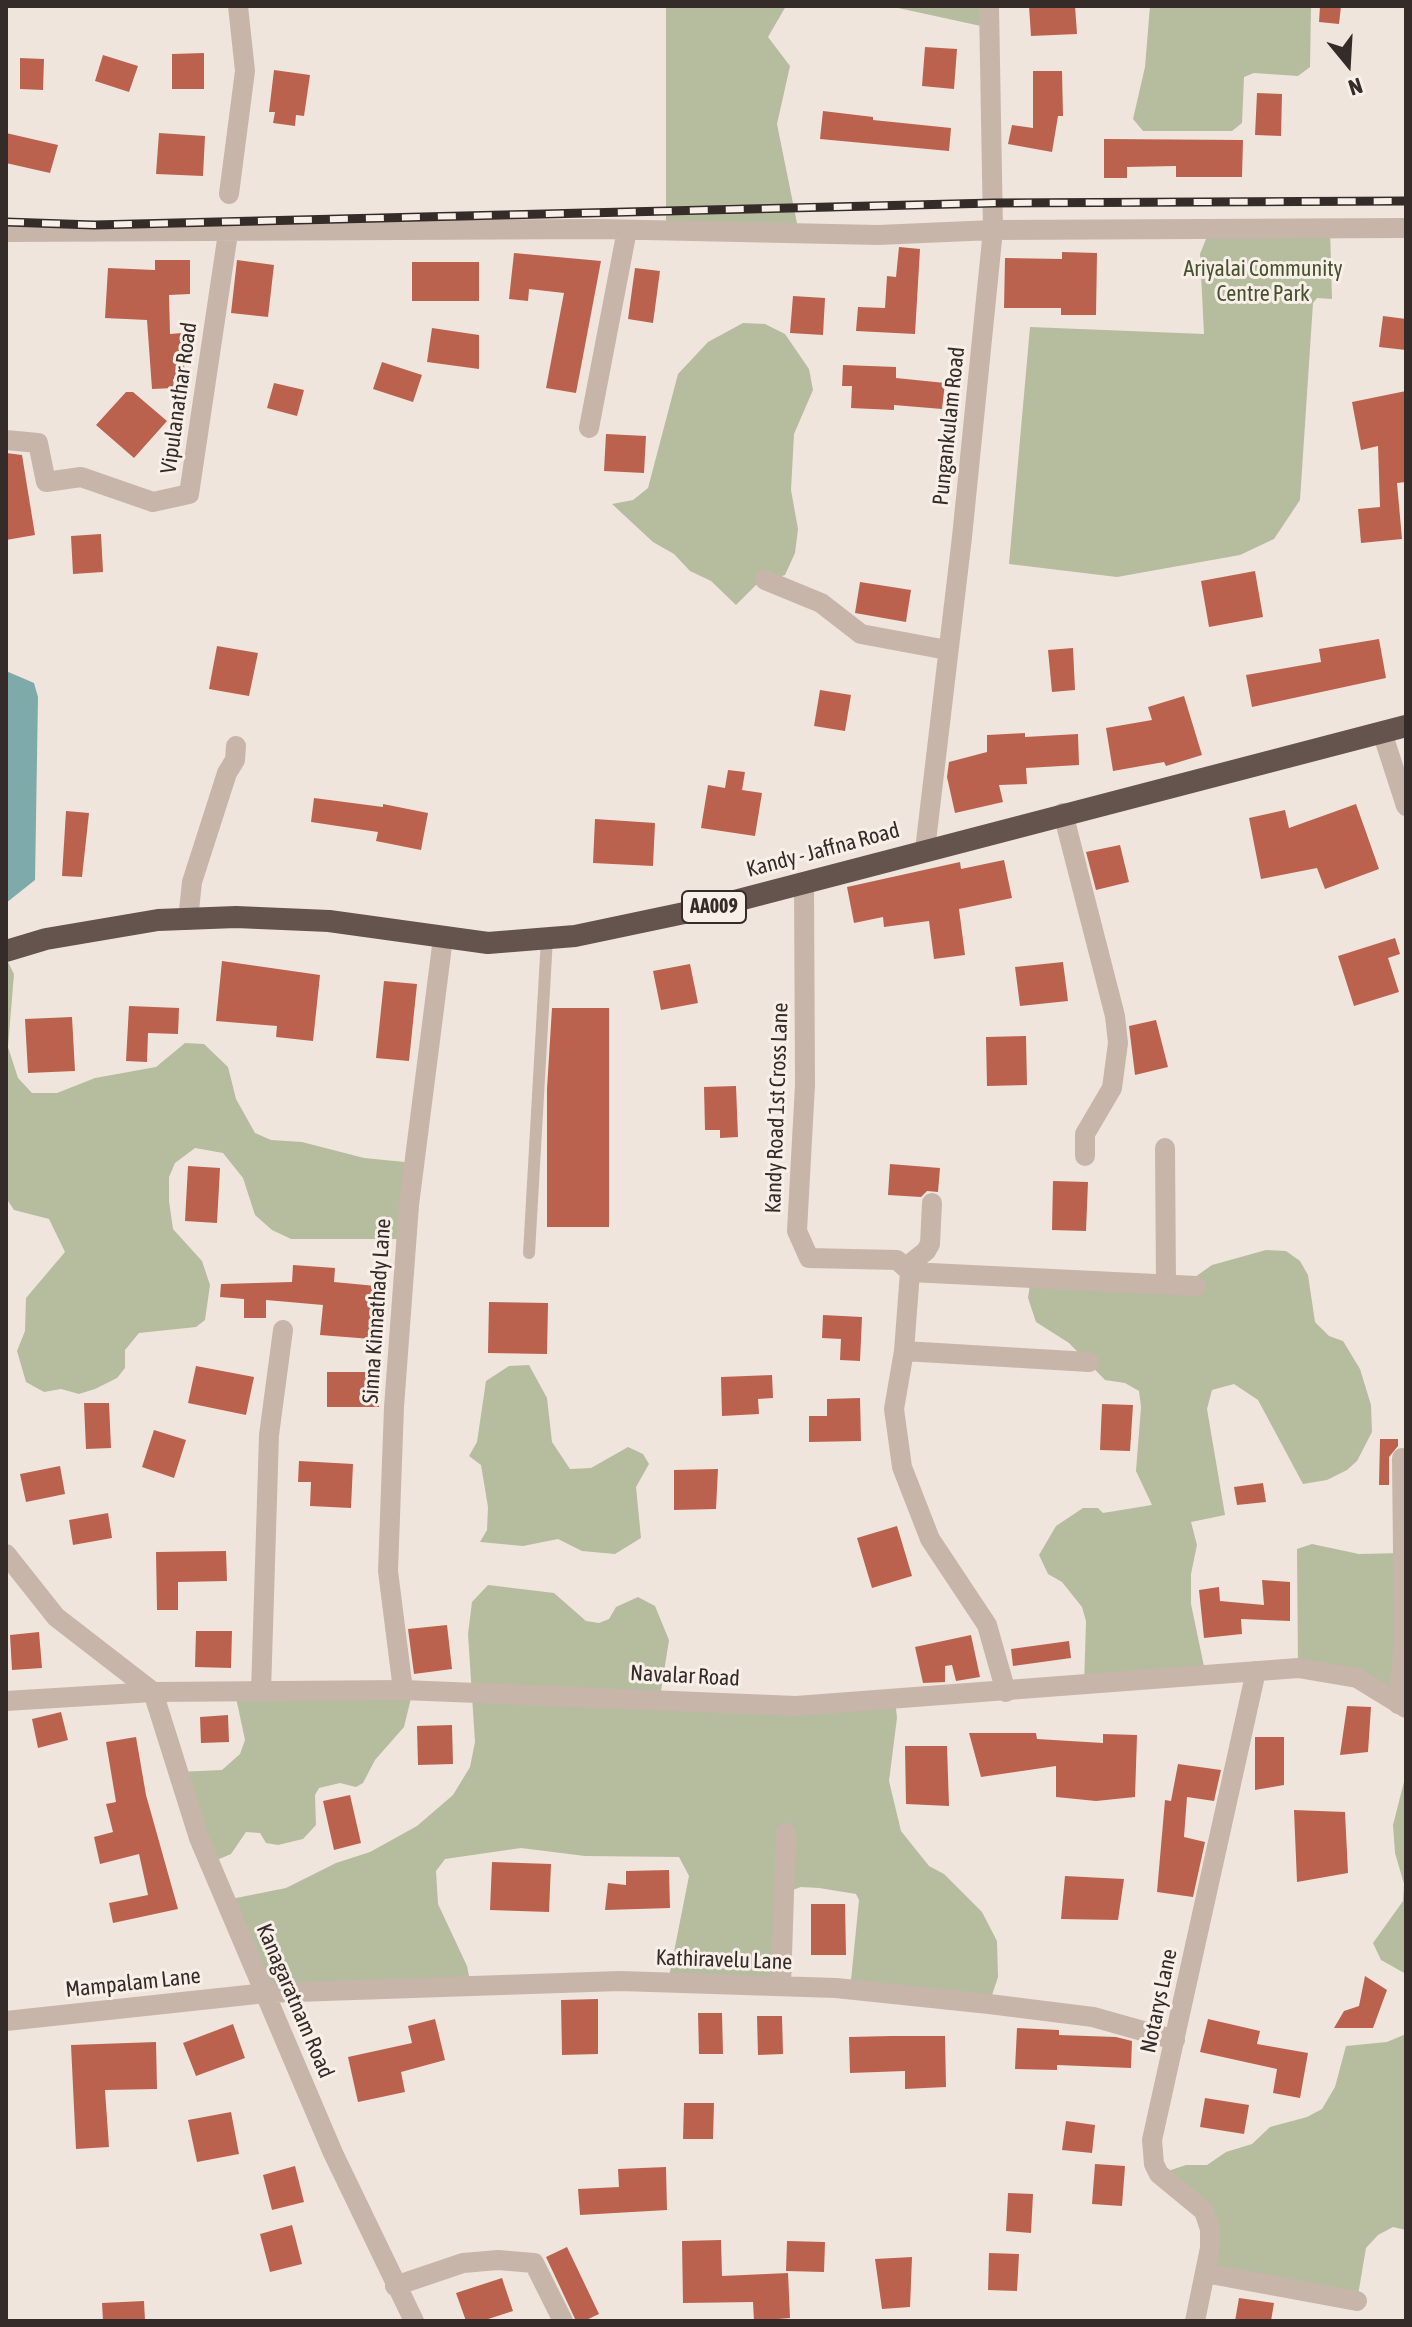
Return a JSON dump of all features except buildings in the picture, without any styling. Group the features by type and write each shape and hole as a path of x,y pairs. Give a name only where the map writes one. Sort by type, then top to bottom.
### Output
{"highway":[{"name":"Kandy - Jaffna Road","path":"6,951 46,939 158,920 236,917 329,921 488,943 575,936 804,883 1406,726"}],"street":[{"path":"229,194 245,71 238,6"},
{"name":"Pungankulam Road","path":"925,850 993,230 989,6"},
{"path":"6,232 627,230 878,235 993,230 1406,228"},
{"path":"589,428 627,230"},
{"name":"Vipulanathar Road","path":"6,440 38,443 46,482 81,477 153,502 189,494 228,233"},
{"path":"765,580 821,603 861,634 947,650"},
{"path":"1382,732 1406,806"},
{"path":"188,920 192,882 227,773 235,760 236,746"},
{"path":"1063,813 1115,1016 1118,1043 1112,1088 1085,1134 1085,1156"},
{"name":"Kandy Road 1st Cross Lane","path":"804,883 805,1085 797,1231 809,1258 897,1260 908,1270"},
{"name":"Sinna Kinnathady Lane","path":"403,1690 388,1571 394,1407 409,1205 443,938"},
{"path":"1165,1148 1166,1284"},
{"path":"932,1203 930,1244 908,1270 904,1351 894,1409 902,1467 930,1539 987,1625 1006,1692"},
{"path":"908,1270 1196,1286"},
{"path":"261,1692 269,1435 283,1330"},
{"path":"904,1351 1089,1362"},
{"path":"1402,1458 1402,1706"},
{"path":"6,1554 56,1617 153,1692"},
{"name":"Navalar Road","path":"6,1701 153,1692 403,1690 796,1706 1298,1668 1357,1678 1402,1706"},
{"name":"Notarys Lane","path":"1195,2321 1210,2229 1204,2211 1159,2174 1154,2164 1152,2140 1256,1671"},
{"name":"Kanagaratnam Road","path":"153,1692 199,1838 333,2153 414,2321"},
{"path":"781,1986 786,1833"},
{"name":"Kathiravelu Lane","path":"266,1993 620,1981 836,1988 1082,2015 1175,2040"},
{"name":"Mampalam Lane","path":"6,2021 266,1993"},
{"path":"395,2286 463,2263 498,2260 534,2263 563,2321"},
{"path":"1205,2273 1357,2301"}],"lane":[{"path":"529,1253 547,938"}],"green space":[{"path":"666,6 786,6 768,37 790,66 777,124 799,233 666,230"},
{"path":"889,6 989,6 990,28"},
{"path":"1150,6 1311,6 1310,67 1298,76 1254,73 1244,77 1242,123 1232,131 1143,131 1133,119 1145,67"},
{"name":"Ariyalai Community Centre Park","path":"1330,228 1332,299 1317,298 1313,303 1300,500 1274,539 1240,555 1117,577 1009,564 1030,327 1204,334 1200,254 1210,229"},
{"path":"743,323 765,324 785,334 809,369 813,390 794,434 791,490 798,529 795,553 785,575 756,585 736,605 711,581 690,571 674,554 653,542 612,504 633,500 648,488 678,374 708,342"},
{"path":"6,958 14,974 8,1047 18,1078 32,1093 57,1093 95,1078 156,1067 185,1043 204,1044 228,1067 236,1099 255,1133 271,1140 302,1142 364,1158 415,1163 407,1239 291,1239 272,1230 255,1215 243,1178 223,1153 195,1148 175,1163 169,1177 169,1201 173,1229 202,1261 210,1285 205,1320 196,1327 139,1333 125,1350 125,1368 117,1378 95,1389 79,1394 61,1389 44,1392 26,1382 17,1351 25,1331 26,1298 65,1252 49,1219 14,1210 6,1198"},
{"path":"1266,1250 1286,1251 1300,1261 1308,1275 1315,1322 1329,1336 1343,1341 1360,1369 1371,1405 1372,1432 1357,1461 1347,1470 1327,1480 1303,1484 1258,1400 1234,1384 1212,1390 1207,1409 1225,1515 1191,1522 1197,1545 1191,1574 1191,1604 1206,1676 1084,1686 1086,1621 1082,1607 1062,1582 1048,1574 1039,1555 1056,1526 1083,1508 1098,1508 1103,1513 1152,1505 1136,1471 1141,1407 1139,1391 1125,1383 1105,1380 1069,1343 1036,1322 1028,1298 1032,1271 1195,1277 1212,1265"},
{"path":"529,1365 547,1398 552,1442 570,1469 591,1468 628,1447 643,1454 649,1464 636,1487 641,1538 615,1554 582,1551 558,1539 523,1546 480,1542 487,1530 488,1507 481,1465 469,1456 477,1442 486,1381 509,1366"},
{"path":"1312,1544 1359,1554 1403,1553 1398,1704 1380,1691 1298,1668 1297,1549"},
{"path":"488,1585 554,1593 586,1621 599,1623 609,1619 616,1607 638,1597 655,1606 669,1640 660,1697 895,1699 897,1718 889,1781 901,1831 929,1866 944,1874 982,1912 997,1941 998,1977 989,2004 850,1990 859,1900 856,1894 819,1888 801,1887 784,1893 781,1986 668,1982 689,1876 679,1857 585,1856 521,1848 445,1859 436,1871 438,1904 467,1966 471,1986 266,1993 226,1900 286,1888 336,1863 370,1852 417,1826 453,1795 470,1767 475,1742 468,1634 472,1602"},
{"path":"413,1690 404,1727 375,1760 363,1783 356,1787 340,1783 319,1788 315,1795 316,1825 303,1839 278,1845 266,1843 260,1833 246,1832 231,1854 210,1863 178,1772 222,1770 240,1754 245,1740 235,1693"},
{"path":"1406,1774 1406,1974 1381,1960 1373,1943 1403,1901 1404,1884 1395,1853 1393,1825"},
{"path":"1406,2034 1406,2230 1393,2227 1378,2235 1366,2248 1357,2301 1205,2273 1210,2229 1159,2174 1186,2165 1207,2165 1226,2152 1252,2144 1270,2127 1307,2117 1322,2109 1335,2087 1346,2046 1387,2042"}],"water":[{"path":"6,671 34,683 38,697 35,880 6,903"}],"railway":[{"path":"6,222 94,225 994,203 1406,201"}]}
